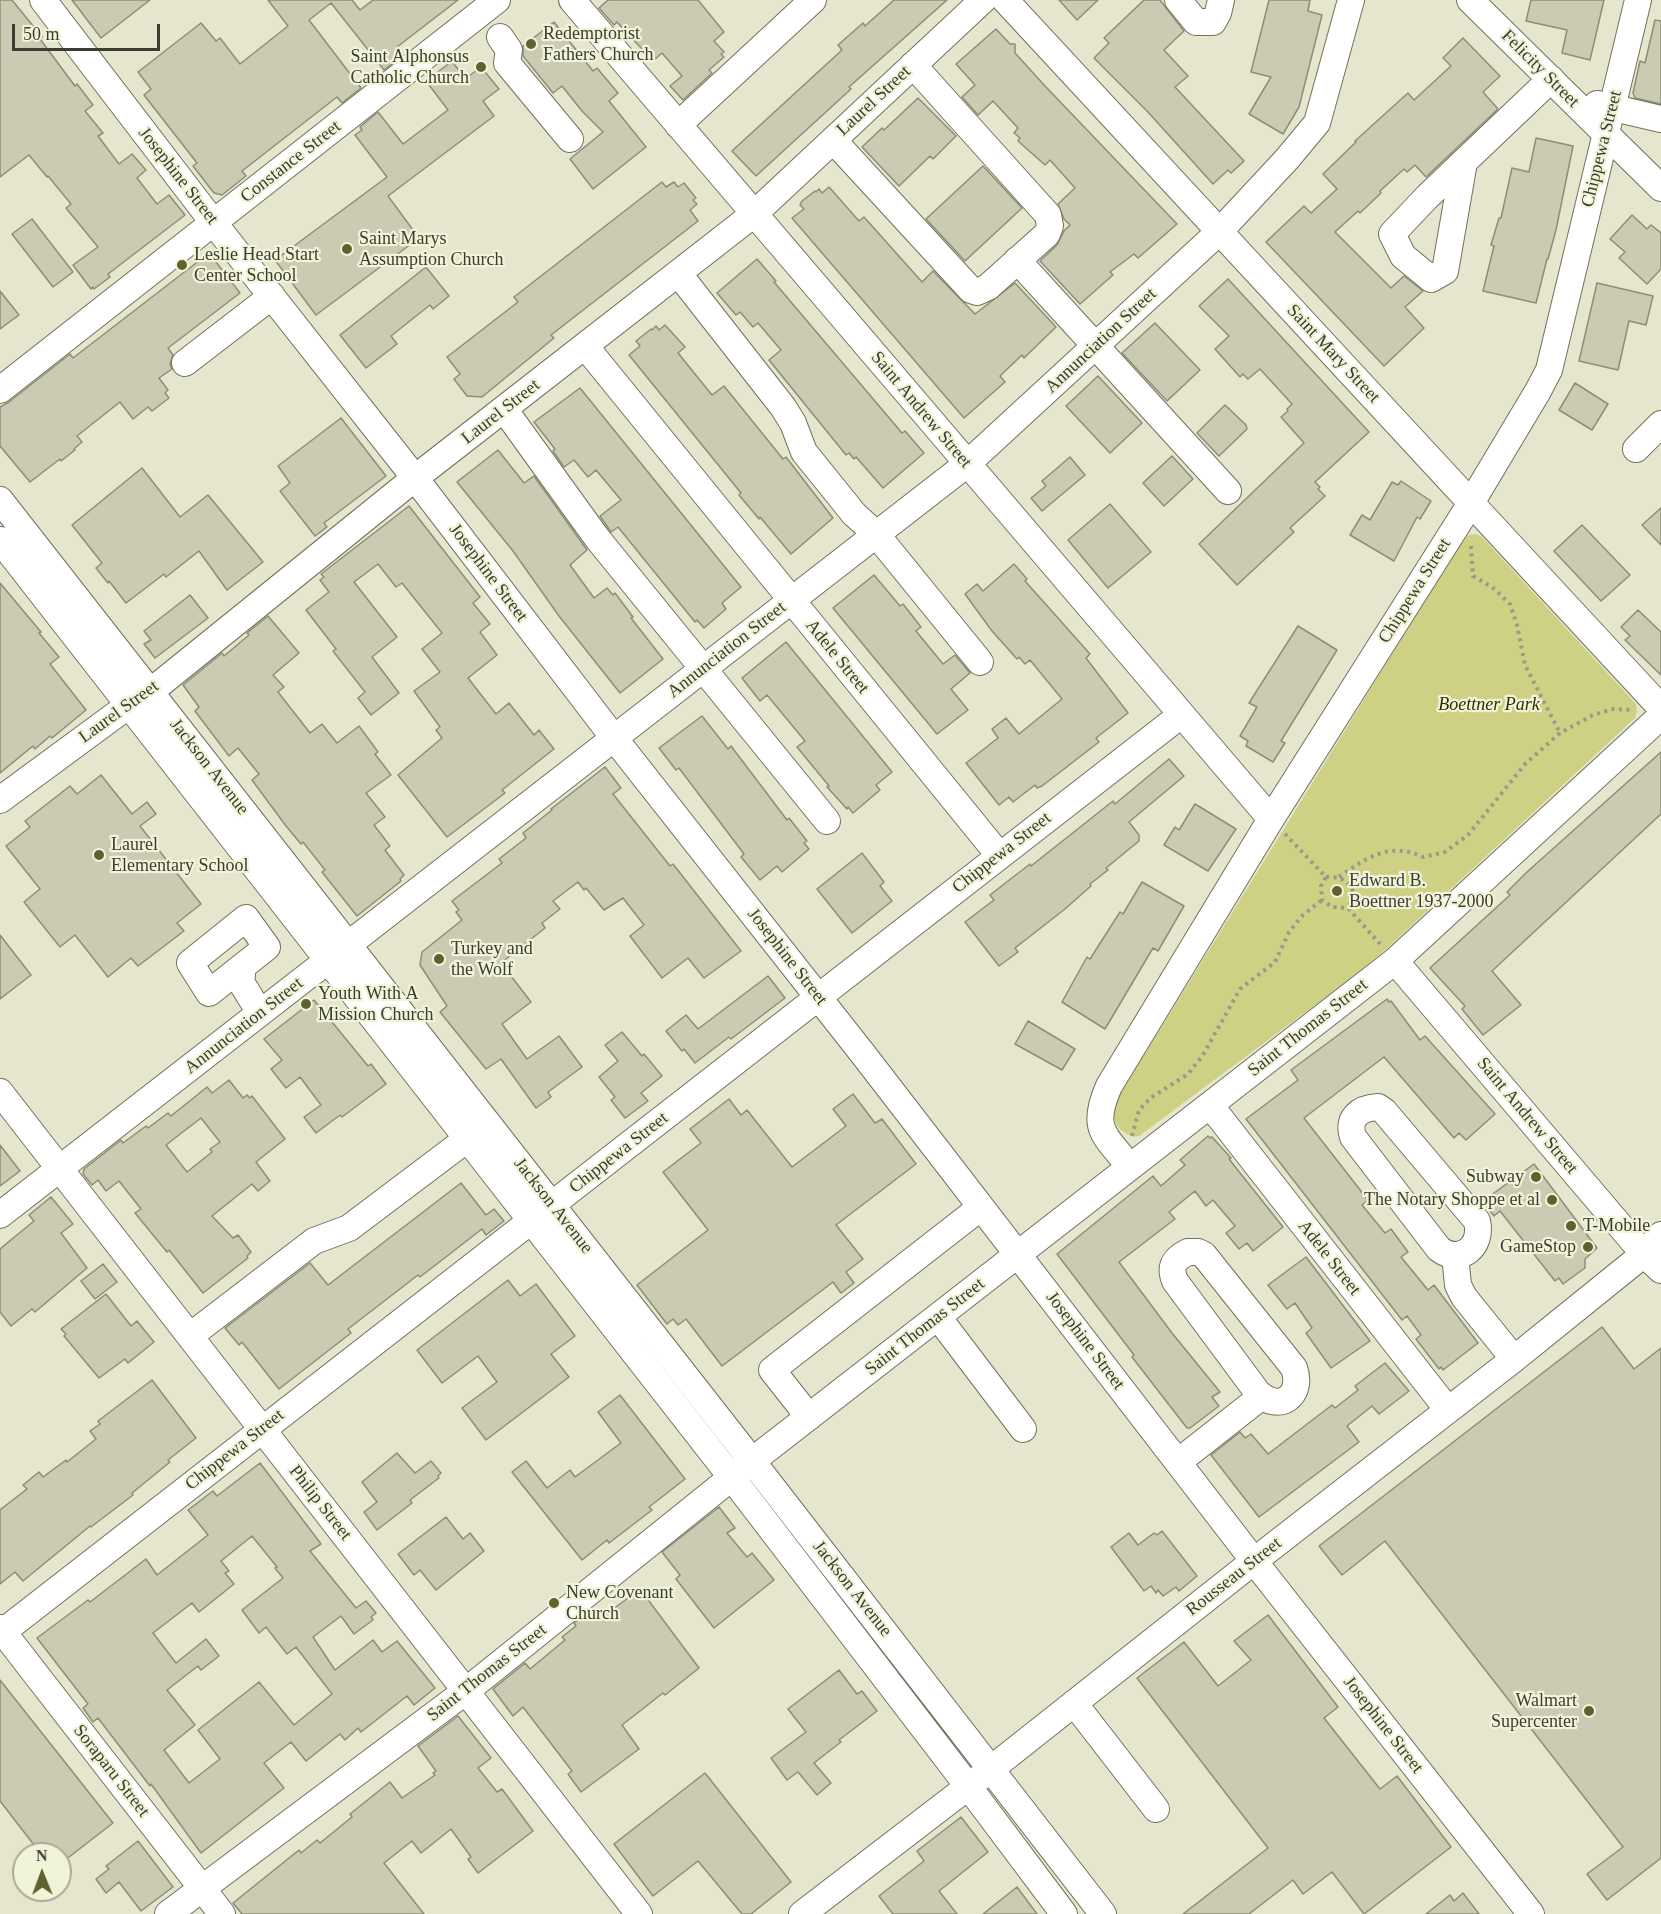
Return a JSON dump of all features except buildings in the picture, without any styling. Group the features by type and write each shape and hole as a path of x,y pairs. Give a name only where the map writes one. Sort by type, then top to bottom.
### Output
{"street":[{"name":"Josephine Street","path":"43,0 614,738 1531,1914"},
{"name":"Saint Andrew Street","path":"572,0 1271,819"},
{"path":"678,125 813,0"},
{"name":"Laurel Street","path":"0,800 139,698 415,478 754,214 982,0"},
{"name":"Saint Mary Street","path":"1005,0 1471,504 1653,712"},
{"path":"1178,0 1196,22 1213,21 1218,13 1221,0"},
{"name":"Annunciation Street","path":"0,1215 967,464 1220,231 1317,123 1351,0"},
{"name":"Felicity Street","path":"1470,0 1661,188"},
{"name":"Chippewa Street","path":"1124,1159 1103,1134 1098,1122 1100,1107 1109,1086 1271,819 1471,504 1548,370 1638,0"},
{"name":"Constance Street","path":"0,390 213,222 493,18"},
{"path":"493,18 509,50 507,63 570,139"},
{"path":"834,140 970,290 978,292 988,287 1047,234 1050,226 1048,215 913,65"},
{"path":"1464,162 1551,80"},
{"path":"1569,98 1661,119"},
{"path":"1017,260 1228,491"},
{"path":"678,273 783,407 793,423 804,452 854,514 876,534 980,663"},
{"path":"185,363 272,296"},
{"name":"Adele Street","path":"585,346 999,855"},
{"path":"504,410 597,538 827,821"},
{"path":"1636,449 1661,424"},
{"name":"Jackson Avenue","path":"0,500 328,961 732,1478 1064,1914"},
{"name":"Jackson Avenue","path":"0,540 139,698 348,945 1103,1914"},
{"name":"Saint Thomas Street","path":"168,1914 466,1691 752,1461 1018,1254 1124,1159 1210,1105 1395,961 1653,712"},
{"name":"Chippewa Street","path":"1,1631 1181,715"},
{"name":"Saint Andrew Street","path":"1395,961 1652,1262"},
{"path":"243,966 241,982 260,1013"},
{"name":"Philip Street","path":"0,1092 639,1914"},
{"name":"Adele Street","path":"1210,1105 1448,1410"},
{"path":"1378,1107 1384,1111 1477,1221 1480,1232 1477,1241 1464,1253 1455,1255 1439,1249 1353,1137 1352,1121 1359,1112 1367,1108 1378,1107"},
{"path":"189,1336 314,1241 349,1228 467,1139"},
{"path":"809,1417 772,1370 981,1206"},
{"name":"Rousseau Street","path":"802,1914 991,1769 1514,1359 1652,1262 1661,1235"},
{"path":"1188,1252 1198,1252 1204,1255 1294,1368 1297,1386 1293,1394 1276,1401 1266,1400 1262,1396 1175,1281 1172,1265 1179,1256 1188,1252"},
{"path":"1455,1255 1458,1285 1464,1297 1514,1359"},
{"path":"938,1317 1023,1429"},
{"path":"1178,1462 1262,1396"},
{"name":"Soraparu Street","path":"1,1631 222,1914"},
{"path":"1074,1702 1156,1809"}],"path":[{"path":"1471,504 1473,576 1492,587 1510,604 1525,665 1560,733"},
{"path":"1340,877 1364,860 1386,852 1410,851 1423,858 1445,852 1468,835 1526,763 1560,733 1593,715 1613,709 1653,712"},
{"path":"1271,819 1326,877 1340,877 1348,882 1353,893 1348,908"},
{"path":"1326,877 1321,886 1322,900 1332,908 1348,908 1395,961"},
{"path":"1124,1159 1138,1110 1152,1097 1188,1074 1203,1054 1240,989 1275,962 1288,932 1303,915 1322,900"}],"green space":[{"name":"Boettner Park","path":"1475,534 1481,536 1636,704 1635,718 1384,951 1342,985 1139,1136 1126,1133 1113,1118 1113,1109 1117,1099 1465,536"}],"place":[{"name":"Redemptorist Fathers Church","path":"531,44"},
{"name":"Saint Alphonsus Catholic Church","path":"481,67"},
{"name":"Saint Marys Assumption Church","path":"347,249"},
{"name":"Leslie Head Start Center School","path":"182,265"},
{"name":"Laurel Elementary School","path":"99,855"},
{"name":"Edward B. Boettner 1937-2000","path":"1337,891"},
{"name":"Turkey and the Wolf","path":"439,959"},
{"name":"Youth With A Mission Church","path":"306,1004"},
{"name":"Subway","path":"1536,1177"},
{"name":"The Notary Shoppe et al","path":"1552,1200"},
{"name":"T-Mobile","path":"1571,1226"},
{"name":"GameStop","path":"1588,1247"},
{"name":"New Covenant Church","path":"554,1603"},
{"name":"Walmart Supercenter","path":"1589,1711"}]}
